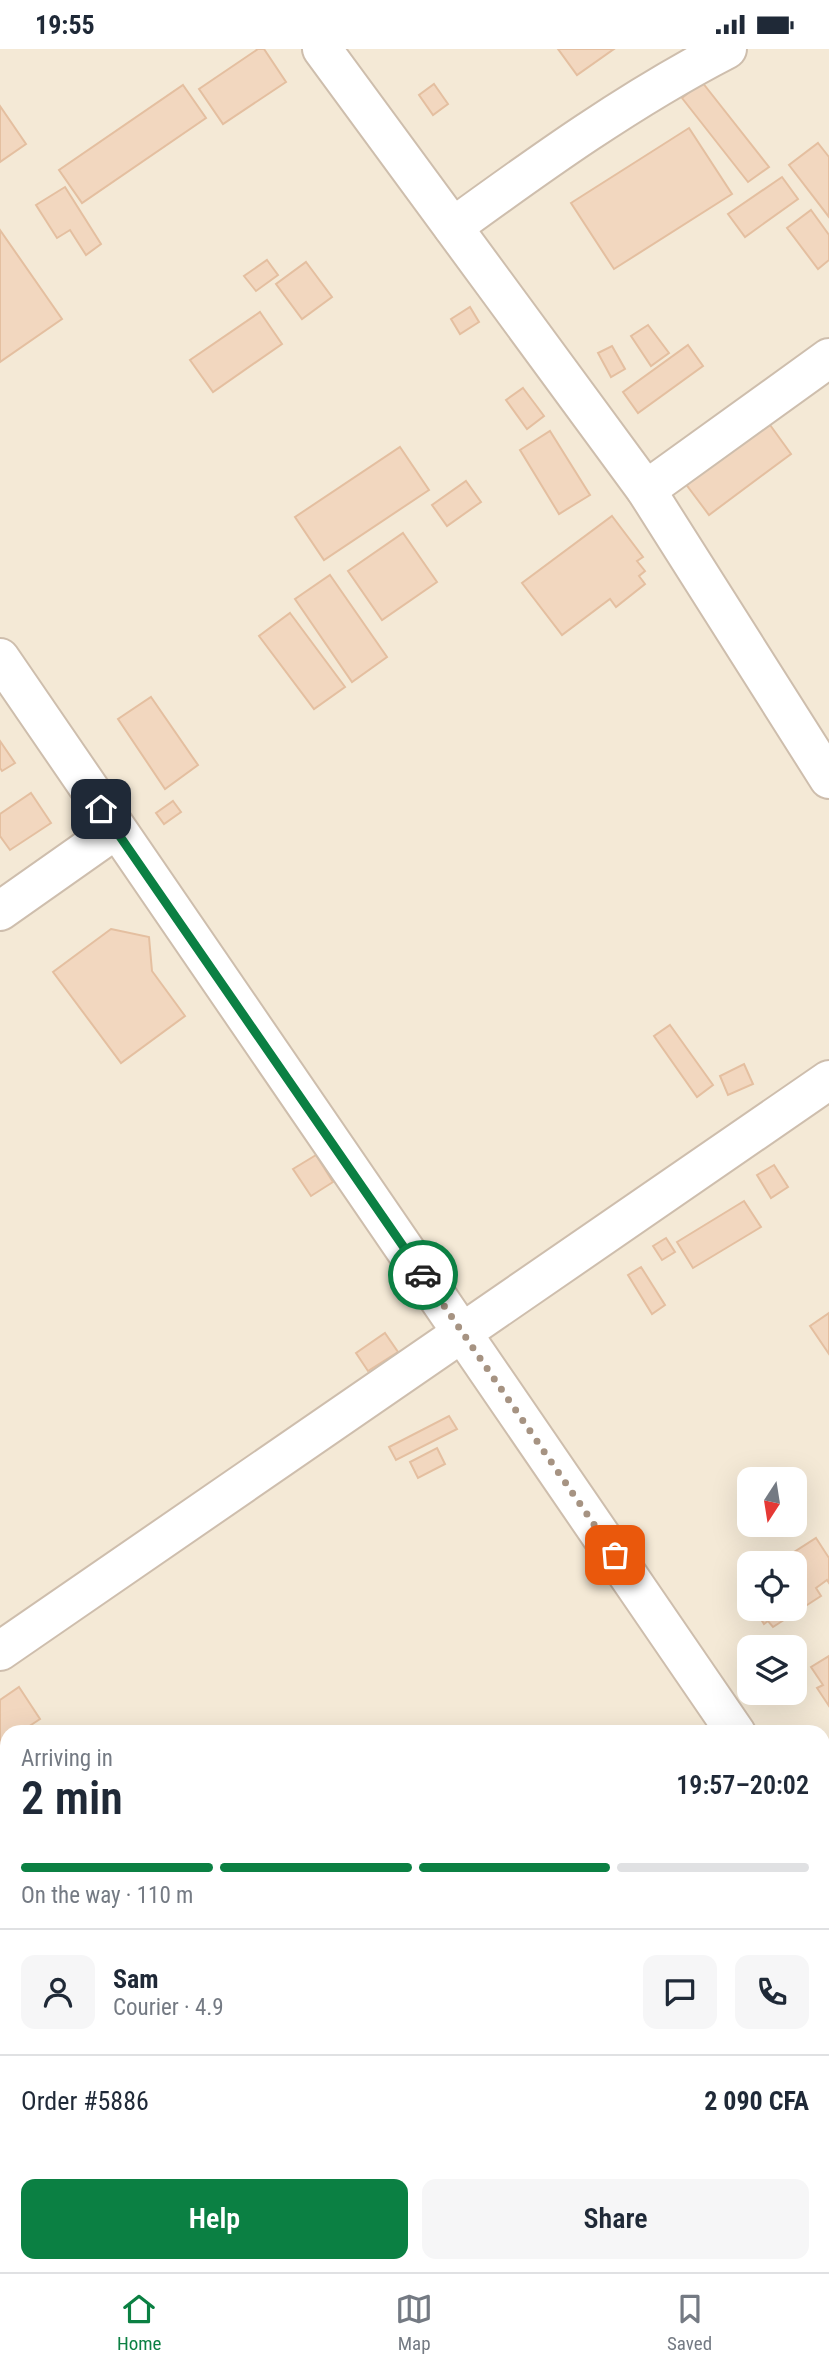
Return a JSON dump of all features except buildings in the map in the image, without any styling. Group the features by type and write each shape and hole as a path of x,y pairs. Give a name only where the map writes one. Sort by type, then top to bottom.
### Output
{"street":[{"path":"323,49 646,490 829,779"},
{"path":"453,227 534,168 680,73 727,49"},
{"path":"646,490 829,358"},
{"path":"0,659 731,1725"},
{"path":"0,911 115,830"},
{"path":"0,1651 829,1080"}],"shaded area":[{"path":"0,49 829,49 829,1725 0,1725"}],"way so far":[{"path":"423,1275 615,1555"}],"route":[{"path":"101,809 423,1275"}]}
